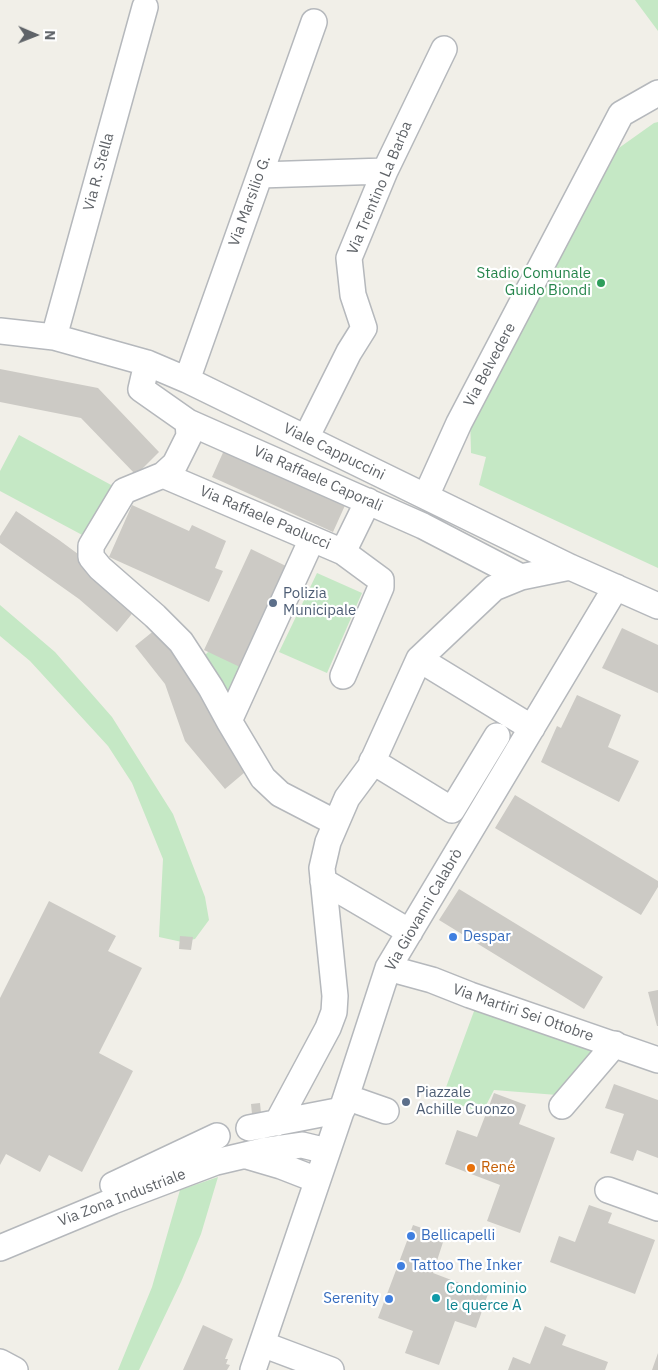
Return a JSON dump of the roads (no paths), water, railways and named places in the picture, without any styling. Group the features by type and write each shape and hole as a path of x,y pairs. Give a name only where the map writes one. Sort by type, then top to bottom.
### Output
{"street":[{"name":"Via R. Stella","path":"54,337 145,8"},
{"name":"Via Marsilio G.","path":"187,380 314,22"},
{"name":"Via Trentino La Barba","path":"306,438 349,352 364,328 354,295 348,258 384,171 444,49"},
{"name":"Via Belvedere","path":"426,496 459,423 620,114 658,93"},
{"path":"260,175 384,171"},
{"name":"Viale Cappuccini","path":"1,325 54,337 147,363 187,380 570,567 658,606"},
{"name":"Via Raffaele Caporali","path":"147,363 141,389 188,422 423,526 521,577"},
{"path":"188,422 188,436 175,464 163,475 124,491 91,546 91,557 100,568 155,616 181,642 211,688 228,721 263,778 280,794 336,823"},
{"name":"Via Raffaele Paolucci","path":"163,475 343,552 368,501"},
{"path":"228,721 312,538"},
{"path":"343,552 380,580 382,587 343,676"},
{"path":"277,1123 316,1052 334,1012 335,996 322,868 328,842 348,798 370,766 419,659 494,588 521,577 570,567"},
{"name":"Via Giovanni Calabrò","path":"253,1370 262,1344 307,1177 327,1151 388,968 616,587"},
{"path":"419,659 532,728"},
{"path":"372,761 452,810 497,736"},
{"path":"323,881 410,932"},
{"name":"Via Martiri Sei Ottobre","path":"388,968 432,980 658,1060"},
{"path":"562,1106 616,1044"},
{"path":"249,1128 277,1123 344,1103 386,1112"},
{"path":"60,1223 60,1215 67,1207 217,1136"},
{"name":"Via Zona Industriale","path":"0,1248 216,1162 267,1150 302,1145 327,1151"},
{"name":"Via Zona Industriale","path":"247,1156 281,1166 307,1177"},
{"path":"608,1190 658,1208"},
{"path":"262,1344 331,1370"},
{"path":"0,1362 15,1370"}],"place":[{"name":"Stadio Comunale Guido Biondi","path":"601,283"},
{"name":"Polizia Municipale","path":"273,603"},
{"name":"Despar","path":"453,937"},
{"name":"Piazzale Achille Cuonzo","path":"406,1102"},
{"name":"René","path":"471,1168"},
{"name":"Bellicapelli","path":"411,1236"},
{"name":"Tattoo The Inker","path":"401,1266"},
{"name":"Condominio le querce A","path":"436,1298"},
{"name":"Serenity","path":"389,1299"}]}
